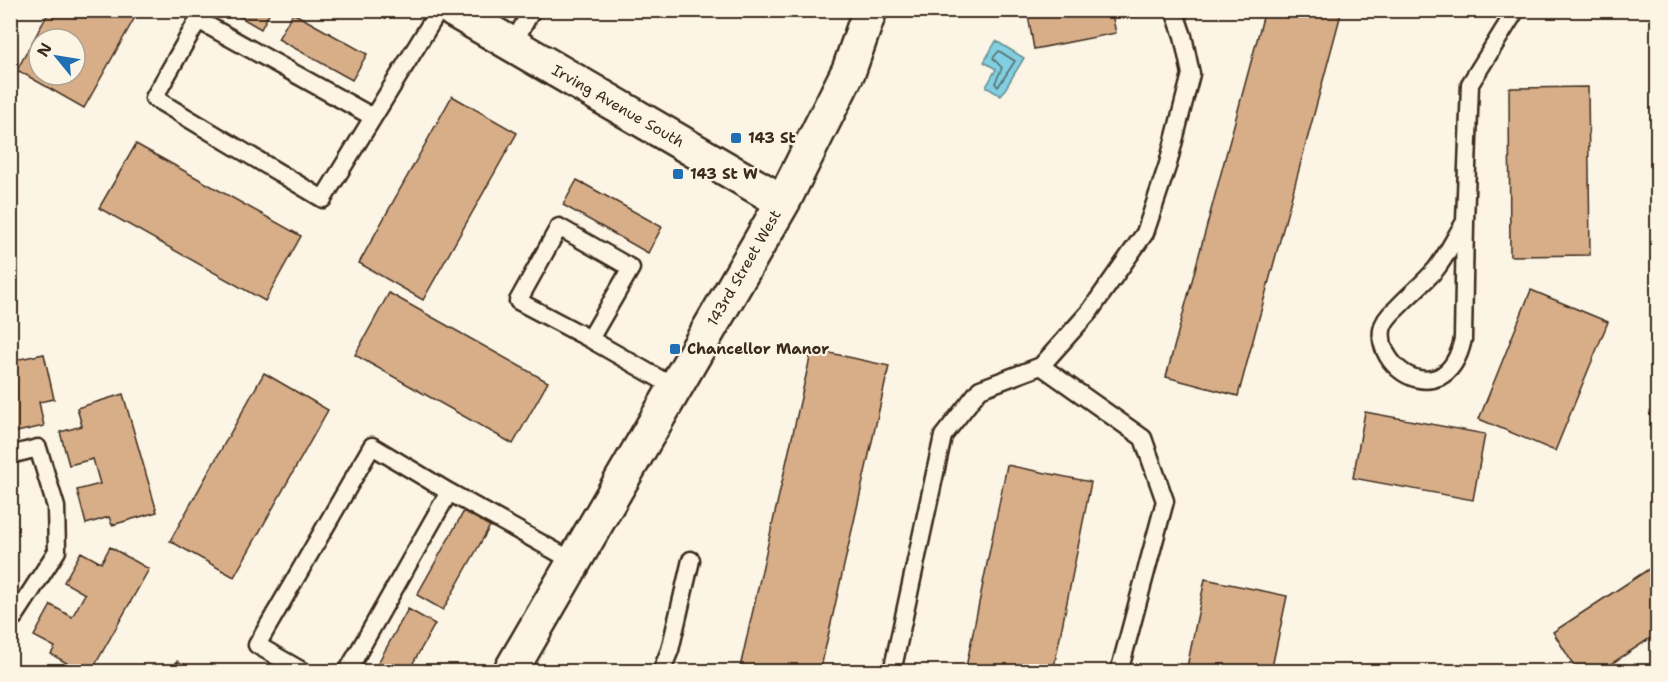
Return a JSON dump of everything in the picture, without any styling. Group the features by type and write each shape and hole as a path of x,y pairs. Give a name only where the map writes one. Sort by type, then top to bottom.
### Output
{"street":[{"name":"Irving Avenue South","path":"453,10 783,202"},
{"name":"143rd Street West","path":"510,672 783,202 849,70 870,10"}],"lane":[{"path":"374,117 198,20 154,98 323,199 374,117 439,10"},
{"path":"512,45 532,10"},
{"path":"892,672 943,436 980,389 1041,366 1090,311 1145,233 1168,164 1191,74 1183,36 1174,10"},
{"path":"1465,222 1436,268 1389,315 1382,329 1384,350 1391,363 1407,375 1425,379 1440,376 1450,368 1459,353 1463,339 1470,84 1516,10"},
{"path":"590,339 632,268 559,228 518,301 674,387"},
{"path":"1041,366 1143,438 1165,501 1119,672"},
{"path":"304,672 257,645 372,446 573,561"},
{"path":"10,455 38,448 56,507 57,551 13,614"},
{"path":"347,672 449,492"},
{"path":"661,672 670,650 691,560"}],"water":[{"path":"996,41 1024,58 1001,96 986,87 996,69 984,62"}],"building":[{"path":"50,10 139,10 84,108 47,87 87,87 87,27 41,27"},
{"path":"228,10 271,10 261,29"},
{"path":"1027,10 1111,10 1116,33 1034,49"},
{"path":"1265,10 1342,10 1238,396 1166,377"},
{"path":"293,13 367,54 352,80 278,39"},
{"path":"27,52 27,76 17,70"},
{"path":"1588,87 1590,255 1510,256 1509,88"},
{"path":"452,96 517,133 423,300 359,263"},
{"path":"136,144 301,236 265,301 99,208"},
{"path":"577,180 662,227 648,253 563,205"},
{"path":"1531,290 1608,322 1555,451 1479,419"},
{"path":"389,293 548,382 513,444 355,355"},
{"path":"812,349 889,366 820,672 739,672"},
{"path":"44,354 54,399 39,402 44,426 12,433 10,361"},
{"path":"264,373 328,410 234,577 170,541"},
{"path":"123,394 157,512 112,525 109,517 86,524 77,490 100,484 93,459 69,465 60,432 82,426 77,408"},
{"path":"1365,412 1485,434 1473,500 1353,478"},
{"path":"1007,465 1091,482 1053,672 965,672"},
{"path":"464,511 490,526 443,610 417,595"},
{"path":"110,547 149,569 91,672 82,672 51,654 55,647 34,636 51,605 72,617 85,594 64,582 81,552 101,563"},
{"path":"1658,563 1658,633 1599,672 1578,672 1553,632"},
{"path":"1205,579 1287,596 1271,672 1186,672"},
{"path":"408,609 435,624 408,672 373,672"},
{"path":"177,661 197,672 171,672"}],"place":[{"name":"143 St","path":"736,138"},
{"name":"143 St W","path":"678,174"},
{"name":"Chancellor Manor","path":"675,349"}]}
